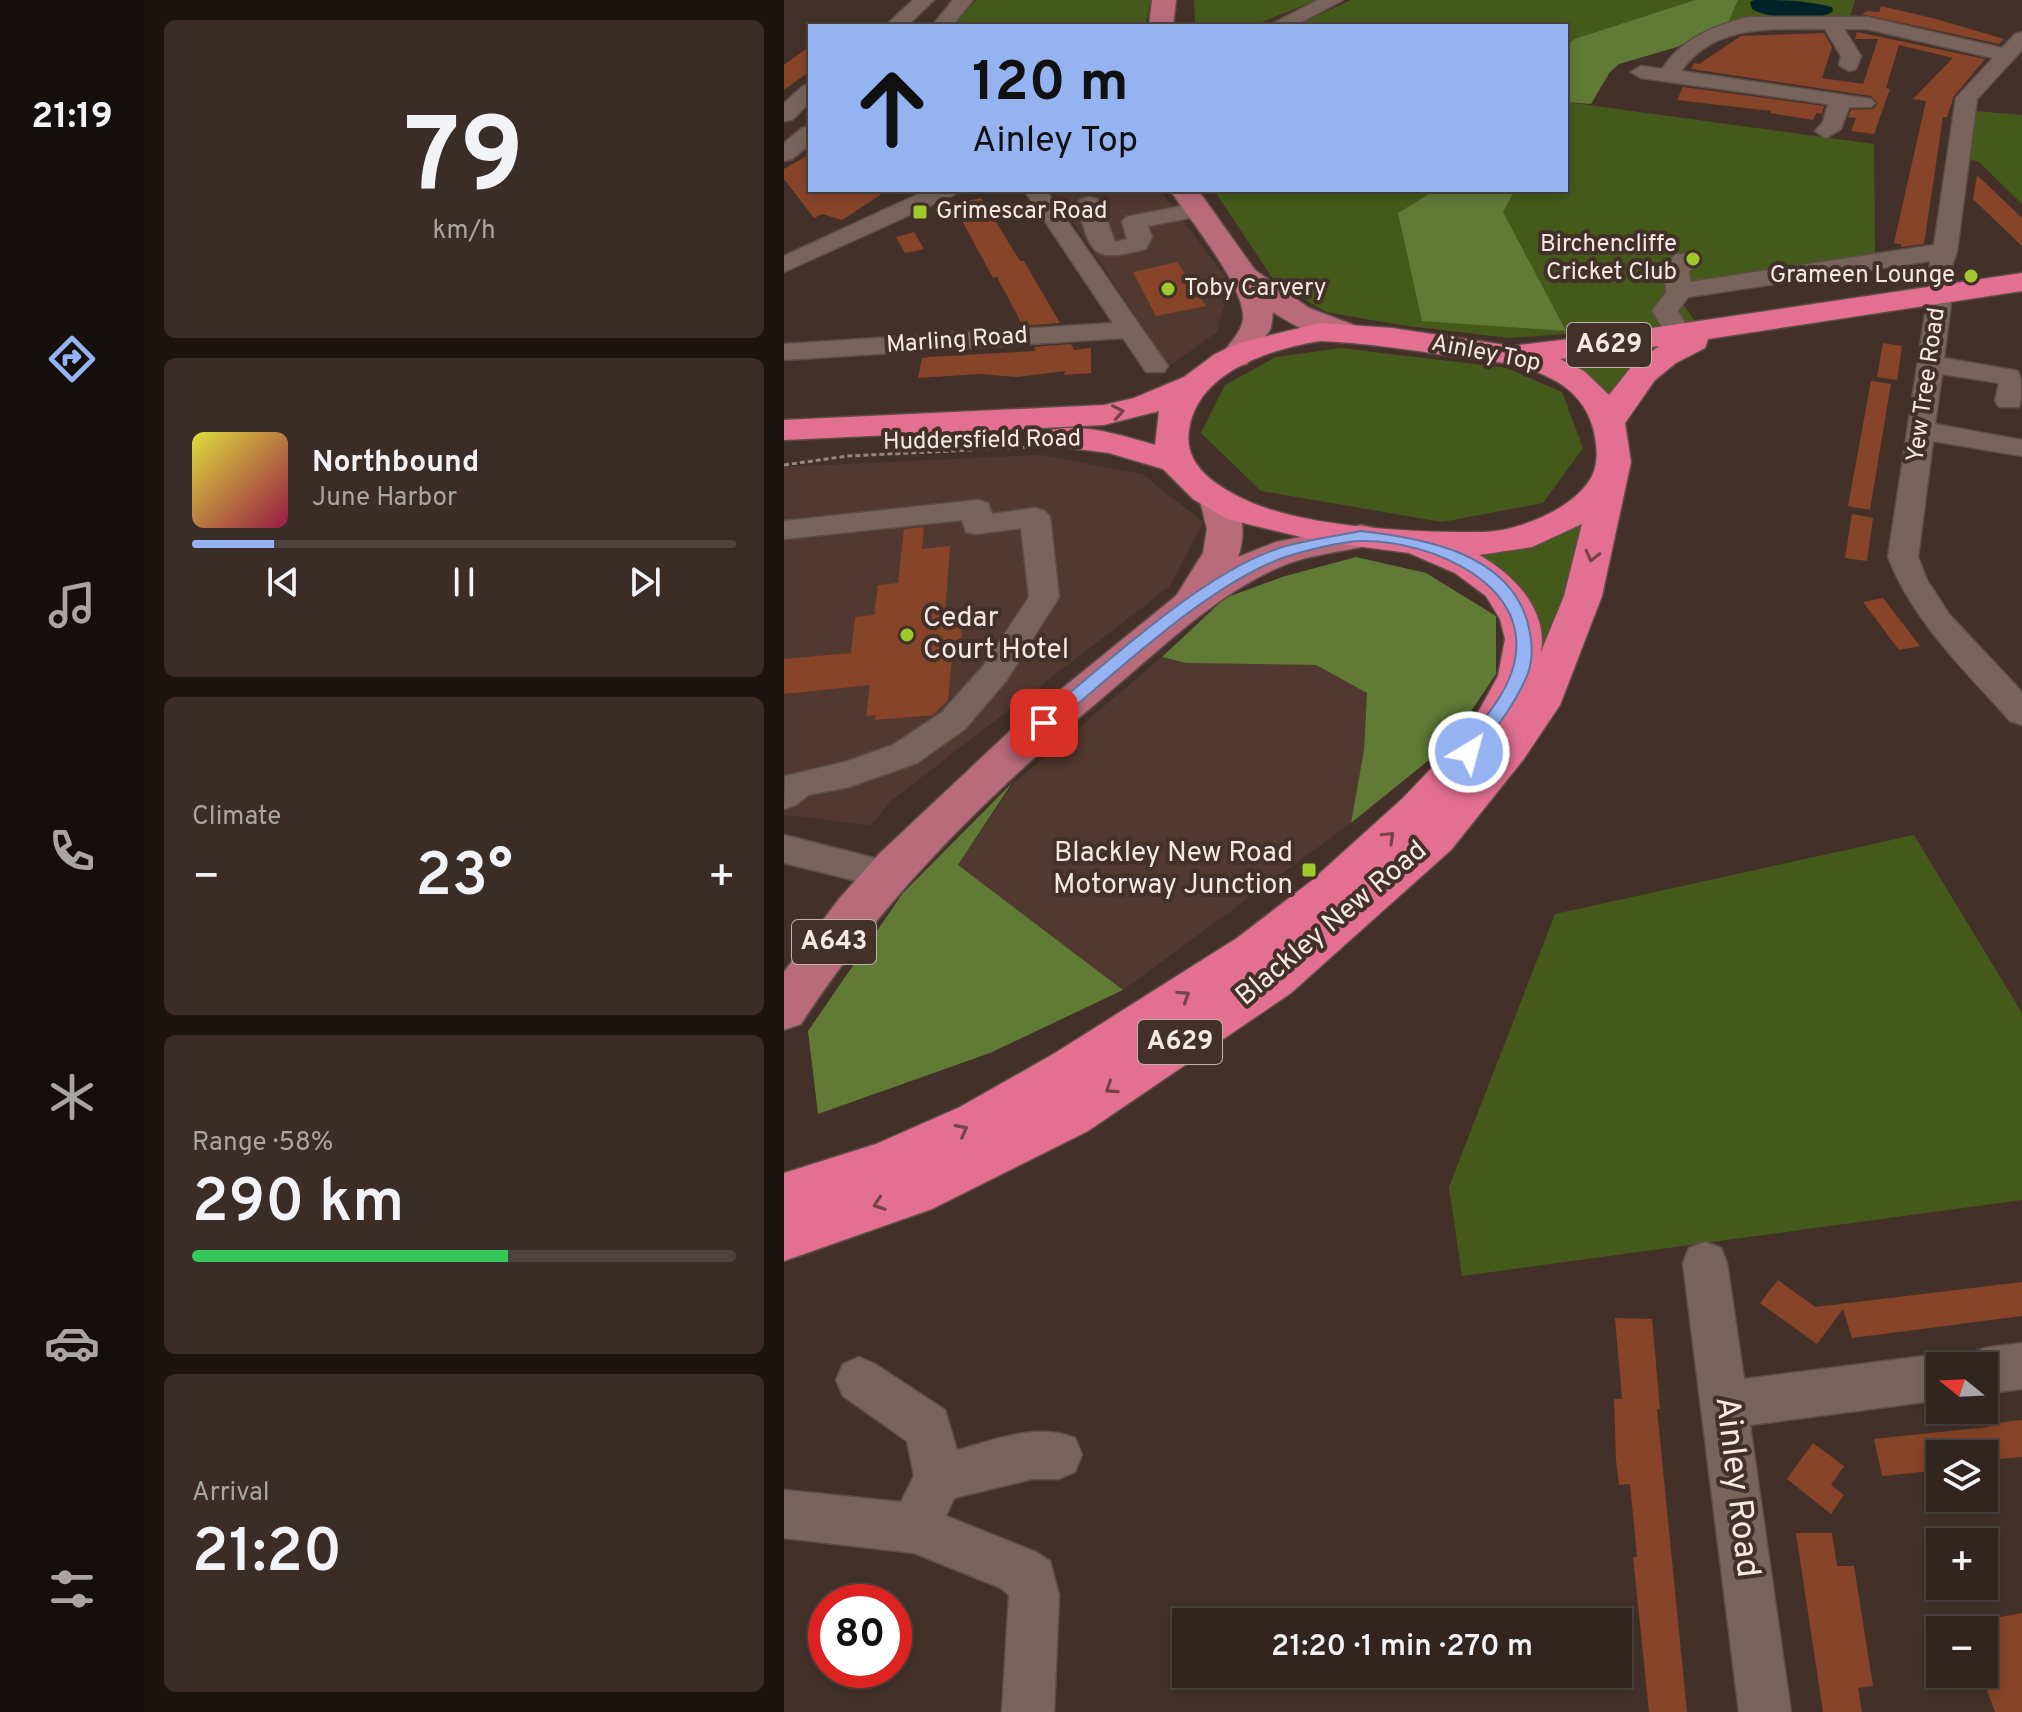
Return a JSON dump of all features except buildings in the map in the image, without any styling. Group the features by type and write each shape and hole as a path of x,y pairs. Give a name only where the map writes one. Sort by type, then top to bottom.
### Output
{"highway":[{"name":"A629","path":"1491,352 1566,350 2022,282"},
{"name":"A629","path":"1609,422 1627,389 1649,365 1667,353 1725,326"},
{"name":"Ainley Top","path":"1176,462 1171,442 1171,423 1176,406 1193,385 1236,357 1270,342 1302,334 1343,332 1491,352 1554,367 1591,392 1609,422 1615,449 1607,480"},
{"name":"Huddersfield Road","path":"784,428 1104,415 1145,405 1193,385"},
{"name":"Huddersfield Road","path":"784,445 1071,438 1134,447 1176,462"},
{"name":"A629","path":"1176,462 1218,501 1250,515 1361,536 1414,542 1486,544 1518,539 1554,526 1585,503 1607,480"},
{"name":"Blackley New Road","path":"784,1236 914,1192 1070,1115 1274,979 1436,838 1540,705 1583,596 1604,509 1607,480"},
{"name":"Blackley New Road","path":"784,1197 829,1184 955,1134 1074,1067 1253,951 1374,851 1422,806 1455,770 1502,707 1521,671 1525,642 1511,601 1488,576 1460,558 1414,542"}],"main road":[{"path":"1161,24 1164,0"},
{"path":"1191,200 1245,277 1259,317 1236,357"},
{"path":"1245,277 1298,315 1343,332"},
{"name":"A643","path":"1187,607 1221,559 1226,527 1218,501"},
{"name":"A643","path":"784,1010 885,874 1020,743 1187,607 1266,559 1311,545 1361,536"}],"street":[{"path":"897,24 924,0"},
{"path":"944,24 963,0"},
{"path":"1282,24 1333,0"},
{"path":"1831,23 1851,56 1849,65"},
{"path":"1668,76 1675,62 1694,47 1734,26 1881,25 2015,46"},
{"name":"Yew Tree Road","path":"2015,46 1967,98 1945,251 1940,266 1940,295 1903,557 1911,582 1937,619 2021,710"},
{"path":"1641,72 1834,116 1864,103"},
{"path":"784,115 799,92"},
{"path":"784,154 800,134"},
{"path":"784,265 942,192"},
{"path":"1036,192 1155,366"},
{"path":"1089,204 1099,229 1100,241 1110,250 1128,249 1138,244 1140,237 1134,222 1191,200"},
{"path":"1677,291 1945,251"},
{"path":"1679,334 1665,311 1677,291 1677,272 1684,259"},
{"name":"Marling Road","path":"784,352 1130,330"},
{"path":"1930,364 2014,378"},
{"path":"1921,430 2021,448"},
{"path":"784,530 978,509 976,525 1035,517 1044,597 995,673 953,721 905,754 849,774 797,785 784,796"},
{"path":"784,849 885,874"},
{"name":"Ainley Road","path":"1705,1263 1765,1712"},
{"path":"1998,1369 2022,1366"},
{"path":"1726,1405 1926,1379"},
{"path":"859,1380 928,1427 939,1478 914,1528"},
{"path":"939,1478 1032,1455 1058,1455"},
{"path":"784,1514 914,1528 1018,1570 1032,1579 1034,1595 1028,1712"}],"path":[{"path":"784,465 848,456 1046,446"}],"shaded area":[{"path":"1053,192 1162,192 1230,283 1217,332 1169,366"},
{"path":"1041,455 1142,474 1203,522 1170,586 892,800 871,825 784,815 784,467"},
{"path":"1162,657 1186,663 1316,665 1367,693 1364,750 1351,823 1123,990 958,865 1015,782"}],"green space":[{"path":"976,0 1151,0 1145,24 955,24"},
{"path":"1194,0 1317,0 1257,24 1195,24"},
{"path":"1351,0 1695,0 1574,39 1568,44 1568,24 1299,24"},
{"path":"1695,0 1738,0 1728,23 1677,47 1619,64 1610,72 1591,104 1568,102 1568,44 1574,39"},
{"path":"1738,0 1855,0 1849,19 1739,20 1728,23"},
{"path":"1568,102 1874,144 1875,254 1675,293 1697,324 1509,338 1400,325 1326,312 1275,282 1215,192 1432,192 1398,213 1565,331 1502,212 1514,192 1568,192"},
{"path":"1976,111 2022,115 2022,204 1978,161 1970,160"},
{"path":"1432,192 1514,192 1503,212 1566,331 1422,321 1398,213"},
{"path":"1672,340 1636,364 1614,392 1603,395 1543,358"},
{"path":"1341,348 1507,368 1562,392 1583,448 1543,503 1442,522 1261,491 1201,433 1225,385 1276,357"},
{"path":"1587,514 1560,629 1538,656 1522,594 1505,572 1474,551"},
{"path":"1356,557 1426,573 1496,616 1496,674 1449,744 1351,823 1364,750 1367,693 1316,665 1186,663 1162,657 1225,598 1282,577"},
{"path":"1012,783 958,865 1123,990 990,1053 818,1114 808,1031 903,893"},
{"path":"1914,835 2022,1013 2022,1200 1462,1276 1449,1187 1555,914"}],"water":[{"path":"1750,2 1813,3 1832,7 1833,11 1817,17 1781,17 1752,9"}],"place":[{"name":"Grimescar Road","path":"920,212"},
{"name":"Birchencliffe Cricket Club","path":"1693,259"},
{"name":"Grameen Lounge","path":"1971,276"},
{"name":"Toby Carvery","path":"1168,289"},
{"name":"Cedar Court Hotel","path":"907,635"},
{"name":"Blackley New Road Motorway Junction","path":"1309,870"}],"route":[{"path":"1044,723 1187,607 1247,569 1281,553 1361,536 1414,542 1460,558 1501,588 1518,614 1525,642 1521,671 1502,707 1469,752"}]}
